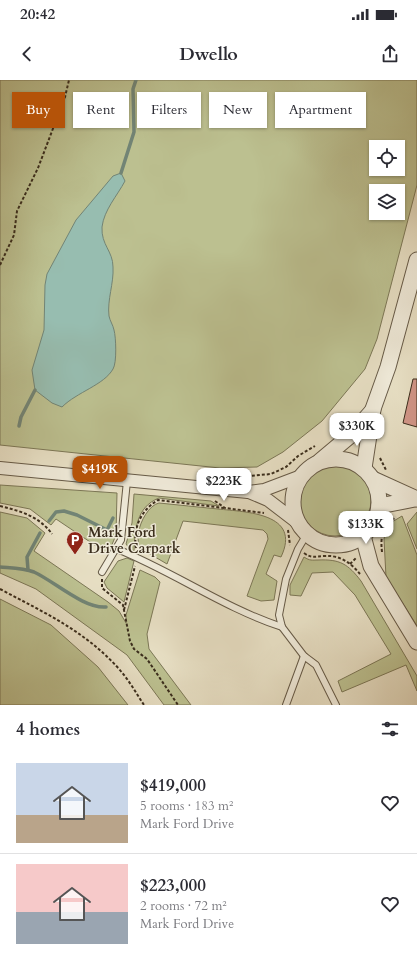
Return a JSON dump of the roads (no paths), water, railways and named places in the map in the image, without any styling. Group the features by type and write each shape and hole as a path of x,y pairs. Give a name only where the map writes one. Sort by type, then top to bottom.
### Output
{"street":[{"path":"248,492 268,500 303,529 325,544 345,544 363,536 374,522 379,506 378,492 368,473 373,409 388,367 417,260"},
{"path":"319,462 350,435 373,409"},
{"path":"303,529 294,512 293,499 295,487 301,476 309,467 319,462 334,458 350,460 368,473 416,499"},
{"path":"0,468 248,492 264,490 301,476"},
{"path":"379,506 416,499"},
{"path":"363,536 417,642"},
{"path":"345,544 377,562"}],"lane":[{"path":"102,572 117,549 124,529 127,481"},
{"path":"303,529 298,549 286,579 279,615 282,627 304,656 316,665 336,705"},
{"path":"117,549 137,557 238,609 282,627"},
{"path":"286,705 304,656"}],"water":[{"path":"121,173 125,181 105,215 102,227 103,239 111,257 113,267 109,316 114,328 115,338 116,356 114,366 109,375 103,380 75,397 62,407 52,403 35,390 32,370 44,330 45,285 47,274 76,220 113,176"}],"waterway":[{"path":"121,173 134,132 133,89 136,80"},
{"path":"19,426 21,417 35,390"},
{"path":"49,521 56,512 64,511 77,515 107,530 113,518"},
{"path":"28,570 27,557 40,533"},
{"path":"0,567 34,572 88,604 106,607"}],"place":[{"name":"Mark Ford Drive Carpark","path":"75,555"}]}
